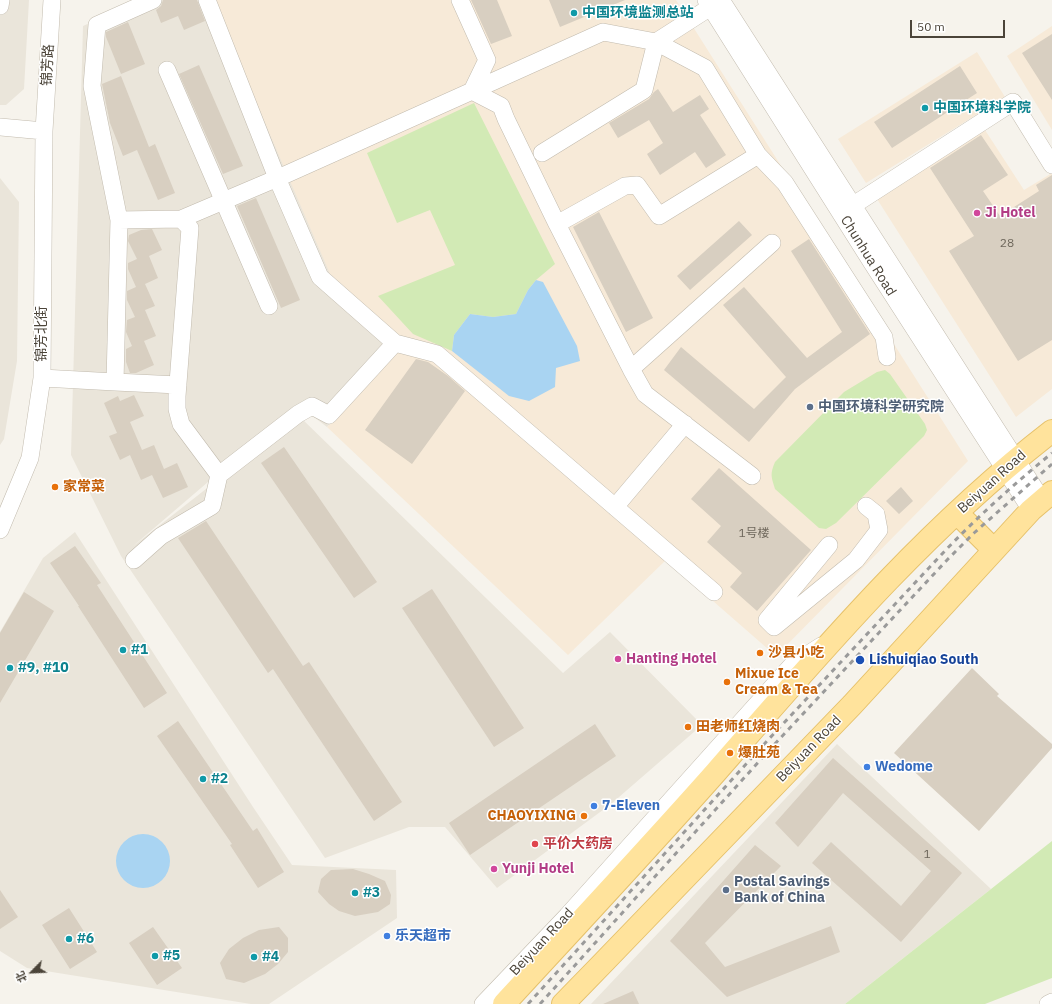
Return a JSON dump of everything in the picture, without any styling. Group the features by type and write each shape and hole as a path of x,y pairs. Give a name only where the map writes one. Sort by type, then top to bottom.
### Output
{"main road":[{"name":"Beiyuan Road","path":"504,1004 673,821 833,638 922,546 1010,465 1052,431"},
{"name":"Beiyuan Road","path":"563,1004 852,705 994,550 1042,501"},
{"path":"957,513 994,550"}],"street":[{"path":"0,6 1,0"},
{"name":"锦芳路","path":"44,131 52,0"},
{"path":"115,382 119,220 92,86 97,25 153,0"},
{"path":"207,0 277,178 320,277 396,343 437,354 714,592"},
{"path":"460,0 487,60 472,92"},
{"path":"534,177 542,153 644,90 656,42 715,2"},
{"name":"Chunhua Road","path":"715,2 852,206 1010,465"},
{"name":"Chunhua Road","path":"715,2 872,263 1010,465 1042,501"},
{"path":"119,220 181,219 472,92 603,32 656,42 705,68 758,155 785,183 884,337 888,357"},
{"path":"167,70 268,306"},
{"path":"472,92 500,106 557,224 645,394 752,476"},
{"path":"852,206 1013,102 1052,165"},
{"path":"0,127 44,131"},
{"name":"锦芳北街","path":"0,530 30,458 42,378 44,131"},
{"path":"518,144 542,153"},
{"path":"557,224 625,186 637,185 659,216 758,155"},
{"path":"181,219 190,228 177,409 181,424 219,475"},
{"path":"631,369 772,243"},
{"path":"134,560 161,536 212,506 219,475 298,414 312,406 329,415 396,343"},
{"path":"42,378 178,385"},
{"path":"615,507 685,424"},
{"path":"829,545 767,620 774,627 856,560 879,530 876,514 866,506"},
{"name":"Beiyuan Road","path":"482,1004 567,916 793,664 833,638"},
{"path":"1048,1004 1052,1002"}],"shaded area":[{"path":"0,0 29,0 24,89 6,105 0,105"},
{"path":"141,0 212,0 406,345 327,427 298,405 132,547 299,416 563,673 610,632 702,725 611,804 497,888 445,827 409,827 325,858 121,556 71,455 83,26"},
{"name":"中国环境科学研究院","path":"212,0 676,0 968,461 776,656 666,560 568,655 327,427 406,344 330,274"},
{"path":"1052,26 1052,130 1007,56"},
{"path":"977,52 1005,97 866,183 838,139"},
{"path":"985,130 1024,190 1052,173 1052,389 1016,417 877,199"},
{"path":"0,178 19,202 17,361 4,439 0,445"},
{"path":"75,532 292,865 396,870 397,918 269,1004 251,1004 27,968 0,951 0,632 43,558"},
{"path":"837,744 991,889 845,1004 591,1004"}],"green space":[{"path":"474,103 555,264 536,280 528,290 516,314 493,317 470,314 454,335 452,351 413,334 378,296 455,265 430,210 397,223 367,153"},
{"path":"885,370 890,374 925,424 927,430 924,436 836,523 826,529 819,528 775,489 772,469 775,462 844,392 877,372"},
{"path":"1052,841 1052,978 985,1004 845,1004"}],"water":[{"path":"536,280 543,282 577,346 580,361 556,368 555,387 529,401 509,396 452,351 454,335 470,314 493,317 516,314 528,290"},
{"path":"138,834 148,834 158,838 166,846 170,856 170,866 166,876 158,884 148,888 138,888 128,884 120,876 116,866 116,856 120,846 128,838"}],"building":[{"path":"163,0 197,0 205,21 184,30 178,16 161,23 156,10 161,6"},
{"path":"471,0 497,0 512,36 491,44"},
{"name":"中国环境监测总站","path":"549,0 625,0 560,27"},
{"path":"128,22 145,64 121,74 106,37 106,32"},
{"path":"1052,34 1052,100 1022,53"},
{"path":"199,65 243,166 223,174 179,74"},
{"name":"中国环境科学院","path":"960,66 977,93 892,148 874,122"},
{"path":"121,76 149,147 155,144 175,193 158,200 137,150 123,156 110,123 102,84"},
{"path":"658,89 673,112 700,95 709,109 700,115 726,155 706,168 695,152 660,175 647,154 663,143 649,120 618,138 609,123 649,99"},
{"path":"981,135 1008,175 983,191 1000,216 1039,191 1036,185 1052,175 1052,340 1018,361 949,251 974,236 930,168"},
{"path":"256,198 300,300 281,308 237,206"},
{"path":"599,212 653,318 626,332 573,227"},
{"path":"739,221 752,235 690,290 677,276"},
{"path":"152,229 162,250 149,256 158,278 145,284 155,306 145,310 156,336 144,341 154,365 136,373 130,373 126,362 126,349 132,346 126,332 127,320 135,317 127,300 127,291 136,287 128,269 128,263 137,259 128,241 129,235 141,230"},
{"path":"809,239 870,334 795,389 749,442 664,370 681,347 754,409 786,377 723,305 744,287 807,358 842,332 791,251"},
{"path":"416,359 428,362 448,376 465,391 412,464 365,430"},
{"path":"134,395 144,416 130,422 142,450 154,445 164,469 177,463 188,487 163,498 152,475 141,480 130,455 120,460 109,436 117,433 104,403 118,396 120,401"},
{"path":"284,447 377,582 354,598 261,463"},
{"path":"719,468 811,550 757,611 730,587 742,573 707,542 721,526 691,499"},
{"path":"901,487 913,501 899,514 886,501"},
{"path":"206,521 303,666 309,662 402,802 374,821 273,669 268,673 178,538"},
{"name":"#1","path":"75,546 101,583 97,585 167,693 144,708 50,563"},
{"path":"432,589 524,728 494,747 402,608"},
{"name":"#9, #10","path":"24,592 54,611 0,703 0,633"},
{"path":"972,668 999,694 997,696 1052,744 1052,748 979,831 894,753"},
{"name":"#2","path":"178,721 253,831 257,828 284,872 258,888 230,845 232,844 157,736"},
{"path":"595,724 616,756 470,855 449,823"},
{"path":"833,758 962,873 901,942 812,863 831,842 901,906 931,871 843,793 798,847 775,823"},
{"path":"755,845 781,866 705,943 725,967 831,926 840,952 727,997 670,941"},
{"name":"#3","path":"353,869 385,881 391,895 390,904 378,912 355,916 339,911 329,904 318,892 321,879 331,870"},
{"path":"0,890 18,917 0,929"},
{"name":"#6","path":"69,908 97,952 70,969 42,925"},
{"name":"#5","path":"153,927 182,968 157,985 129,943"},
{"name":"#4","path":"279,927 288,938 288,952 278,964 265,974 244,983 226,979 220,963 229,949 243,938 259,930"},
{"path":"633,991 639,1004 603,1004"}],"railway":[{"path":"528,1004 767,741 941,555 995,502 1052,453"},
{"path":"540,1004 772,747 948,559 974,533 1052,464"}],"place":[{"name":"中国环境监测总站","path":"574,13"},
{"name":"中国环境科学院","path":"925,108"},
{"name":"Ji Hotel","path":"977,213"},
{"name":"中国环境科学研究院","path":"810,407"},
{"name":"家常菜","path":"55,487"},
{"name":"#1","path":"123,650"},
{"name":"沙县小吃","path":"760,653"},
{"name":"Hanting Hotel","path":"618,659"},
{"name":"Lishuiqiao South","path":"860,660"},
{"name":"#9, #10","path":"10,668"},
{"name":"Mixue Ice Cream & Tea","path":"727,682"},
{"name":"田老师红烧肉","path":"688,727"},
{"name":"爆肚苑","path":"730,753"},
{"name":"Wedome","path":"867,767"},
{"name":"#2","path":"203,779"},
{"name":"7-Eleven","path":"594,806"},
{"name":"CHAOYIXING","path":"584,816"},
{"name":"平价大药房","path":"535,844"},
{"name":"Yunji Hotel","path":"494,869"},
{"name":"Postal Savings Bank of China","path":"726,890"},
{"name":"#3","path":"355,893"},
{"name":"乐天超市","path":"387,936"},
{"name":"#6","path":"69,939"},
{"name":"#5","path":"155,956"},
{"name":"#4","path":"254,957"}]}
